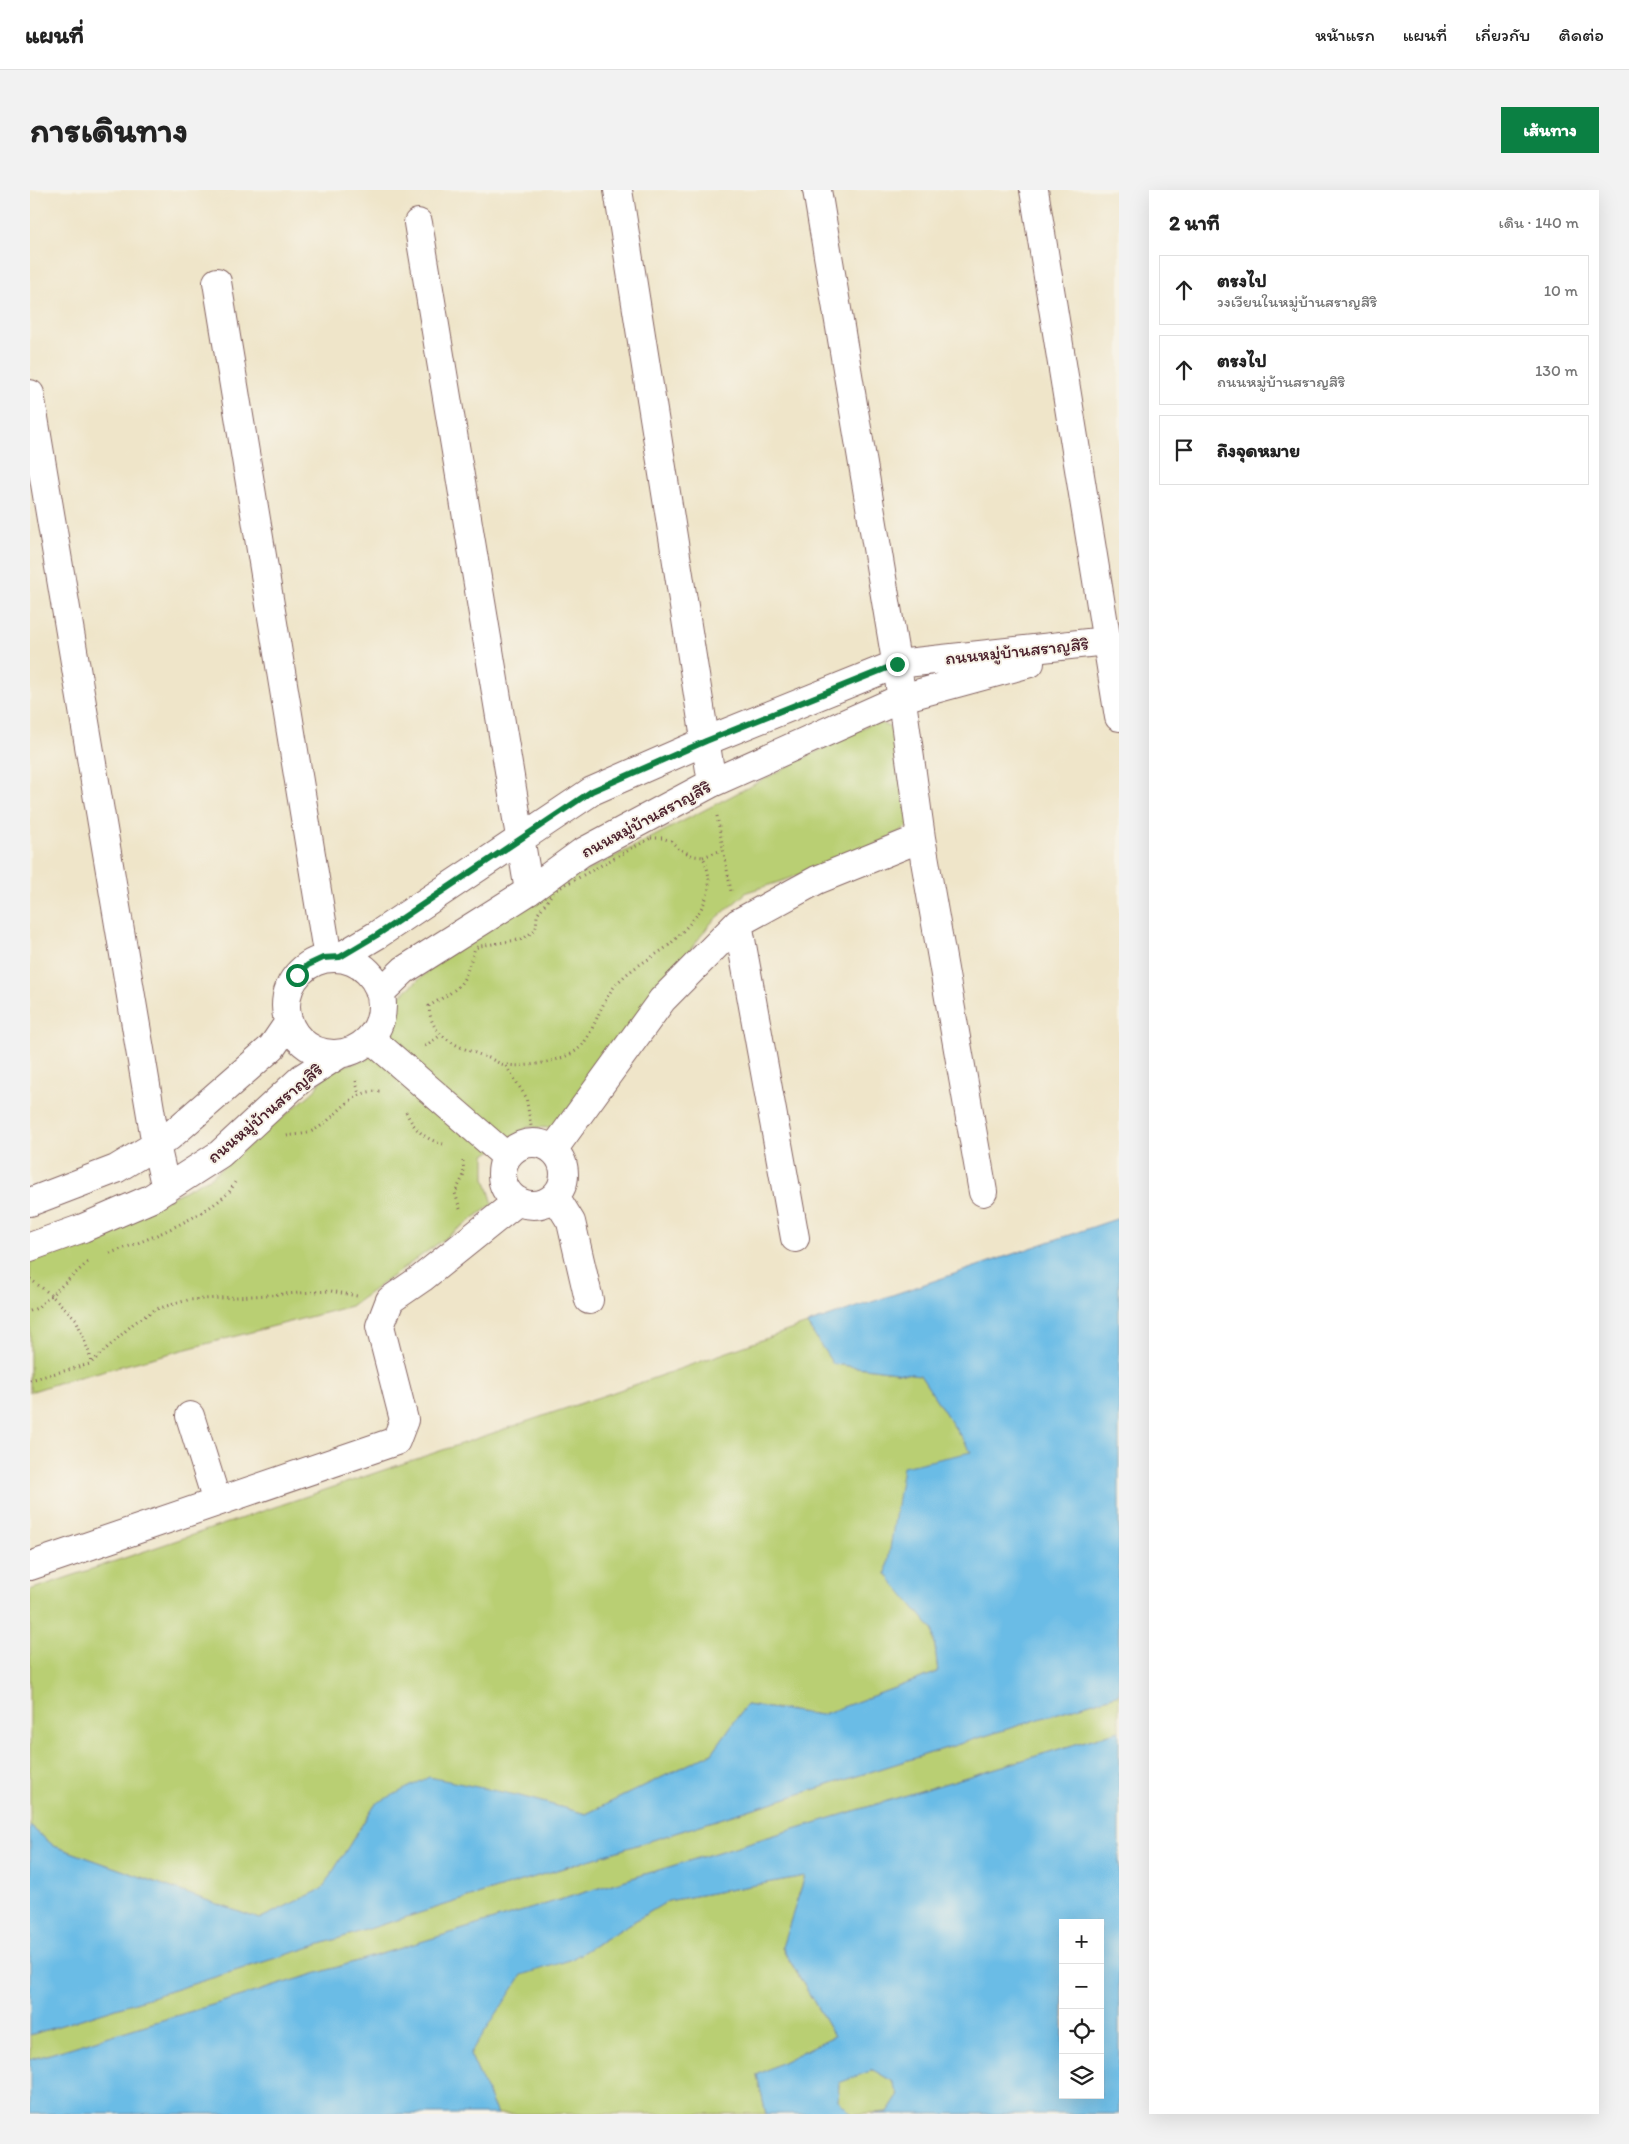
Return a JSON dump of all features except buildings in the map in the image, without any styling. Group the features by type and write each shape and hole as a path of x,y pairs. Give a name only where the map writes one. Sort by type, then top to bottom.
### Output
{"street":[{"path":"618,190 712,783"},
{"path":"817,190 897,664 921,838 983,1192"},
{"path":"1034,190 1119,717"},
{"path":"418,223 529,891"},
{"path":"217,282 334,958"},
{"path":"30,394 156,1145 166,1189"},
{"name":"ถนนหมู่บ้านสราญสิริ","path":"334,958 377,935 592,791 706,741 897,664 1106,641"},
{"name":"ถนนหมู่บ้านสราญสิริ","path":"380,993 404,970 529,891 581,853 712,783 902,698 1106,641"},
{"path":"544,1147 662,1000 738,923 817,880 921,838"},
{"path":"738,923 795,1238"},
{"path":"334,958 355,962 368,971 378,984 382,1015 376,1030 370,1038 354,1051 338,1054 323,1053 308,1047 297,1036 289,1022 286,1006 288,990 297,975 308,965 334,958"},
{"path":"30,1202 116,1169 169,1137 272,1047 289,1022"},
{"path":"370,1038 507,1157"},
{"name":"ถนนหมู่บ้านสราญสิริ","path":"30,1247 83,1228 150,1199 166,1189 220,1154 302,1078 338,1054"},
{"path":"524,1144 544,1147 560,1158 564,1178 561,1188 547,1202 538,1205 528,1205 518,1201 504,1187 502,1176 503,1166 507,1157 524,1144"},
{"path":"555,1196 571,1222 589,1300"},
{"path":"30,1566 396,1441 404,1420 380,1326 390,1300 422,1278 518,1201"},
{"path":"190,1416 217,1502"}],"path":[{"path":"712,783 722,850 738,923"},
{"path":"703,857 710,881 708,896 699,914 666,948 624,975 611,990 588,1034 577,1050 540,1063 506,1066 462,1048 441,1035 429,1019 429,1006 459,988 466,975 475,948 522,939 536,929 537,915 554,892 651,838 662,838 672,841 679,849 693,856 703,857 722,850"},
{"path":"506,1066 526,1098 544,1147"},
{"path":"284,1137 310,1132 355,1096 373,1091 387,1092"},
{"path":"404,1106 413,1126 425,1138 451,1146"},
{"path":"463,1156 464,1176 454,1193 459,1208 480,1232"},
{"path":"108,1253 140,1243 201,1212 228,1194 236,1180"},
{"path":"30,1311 37,1308 86,1262 93,1259"},
{"path":"30,1279 49,1293 76,1319 90,1355 90,1364"},
{"path":"30,1380 90,1364 134,1323 156,1309 188,1300 331,1290 359,1296 386,1312"}],"green space":[{"path":"876,721 891,728 912,809 913,824 876,844 782,881 747,892 710,924 554,1128 528,1127 485,1155 485,1178 493,1204 351,1306 64,1381 30,1392 30,1262 95,1237 211,1177 312,1093 329,1070 366,1060 391,1033 400,996 443,958 529,901"},
{"path":"807,1324 833,1364 920,1375 971,1452 886,1573 933,1630 938,1672 821,1715 746,1705 712,1753 586,1814 516,1795 375,1804 322,1889 259,1919 54,1846 30,1826 30,1590 614,1392"},
{"path":"1119,1694 1119,1731 30,2060 30,2035"},
{"path":"805,1876 782,1948 834,2036 757,2075 766,2114 497,2114 470,2054 522,1974 570,1960 668,1901"},
{"path":"873,2070 892,2081 899,2095 888,2112 852,2114 838,2100 839,2082"}],"water":[{"path":"1119,1218 1119,1694 30,2035 30,1826 54,1846 259,1919 322,1889 375,1804 429,1777 516,1795 586,1814 712,1753 746,1705 821,1715 938,1672 933,1630 886,1574 903,1467 971,1452 920,1375 833,1364 807,1324"},
{"path":"1119,1731 1119,2114 872,2114 888,2112 899,2095 892,2081 873,2070 839,2083 838,2100 852,2114 766,2114 757,2075 834,2036 782,1947 805,1876 668,1901 570,1960 522,1975 470,2054 497,2114 30,2114 30,2060"}],"route":[{"path":"297,975 308,965 323,958 340,957 377,935 592,791 706,741 897,664"}]}
